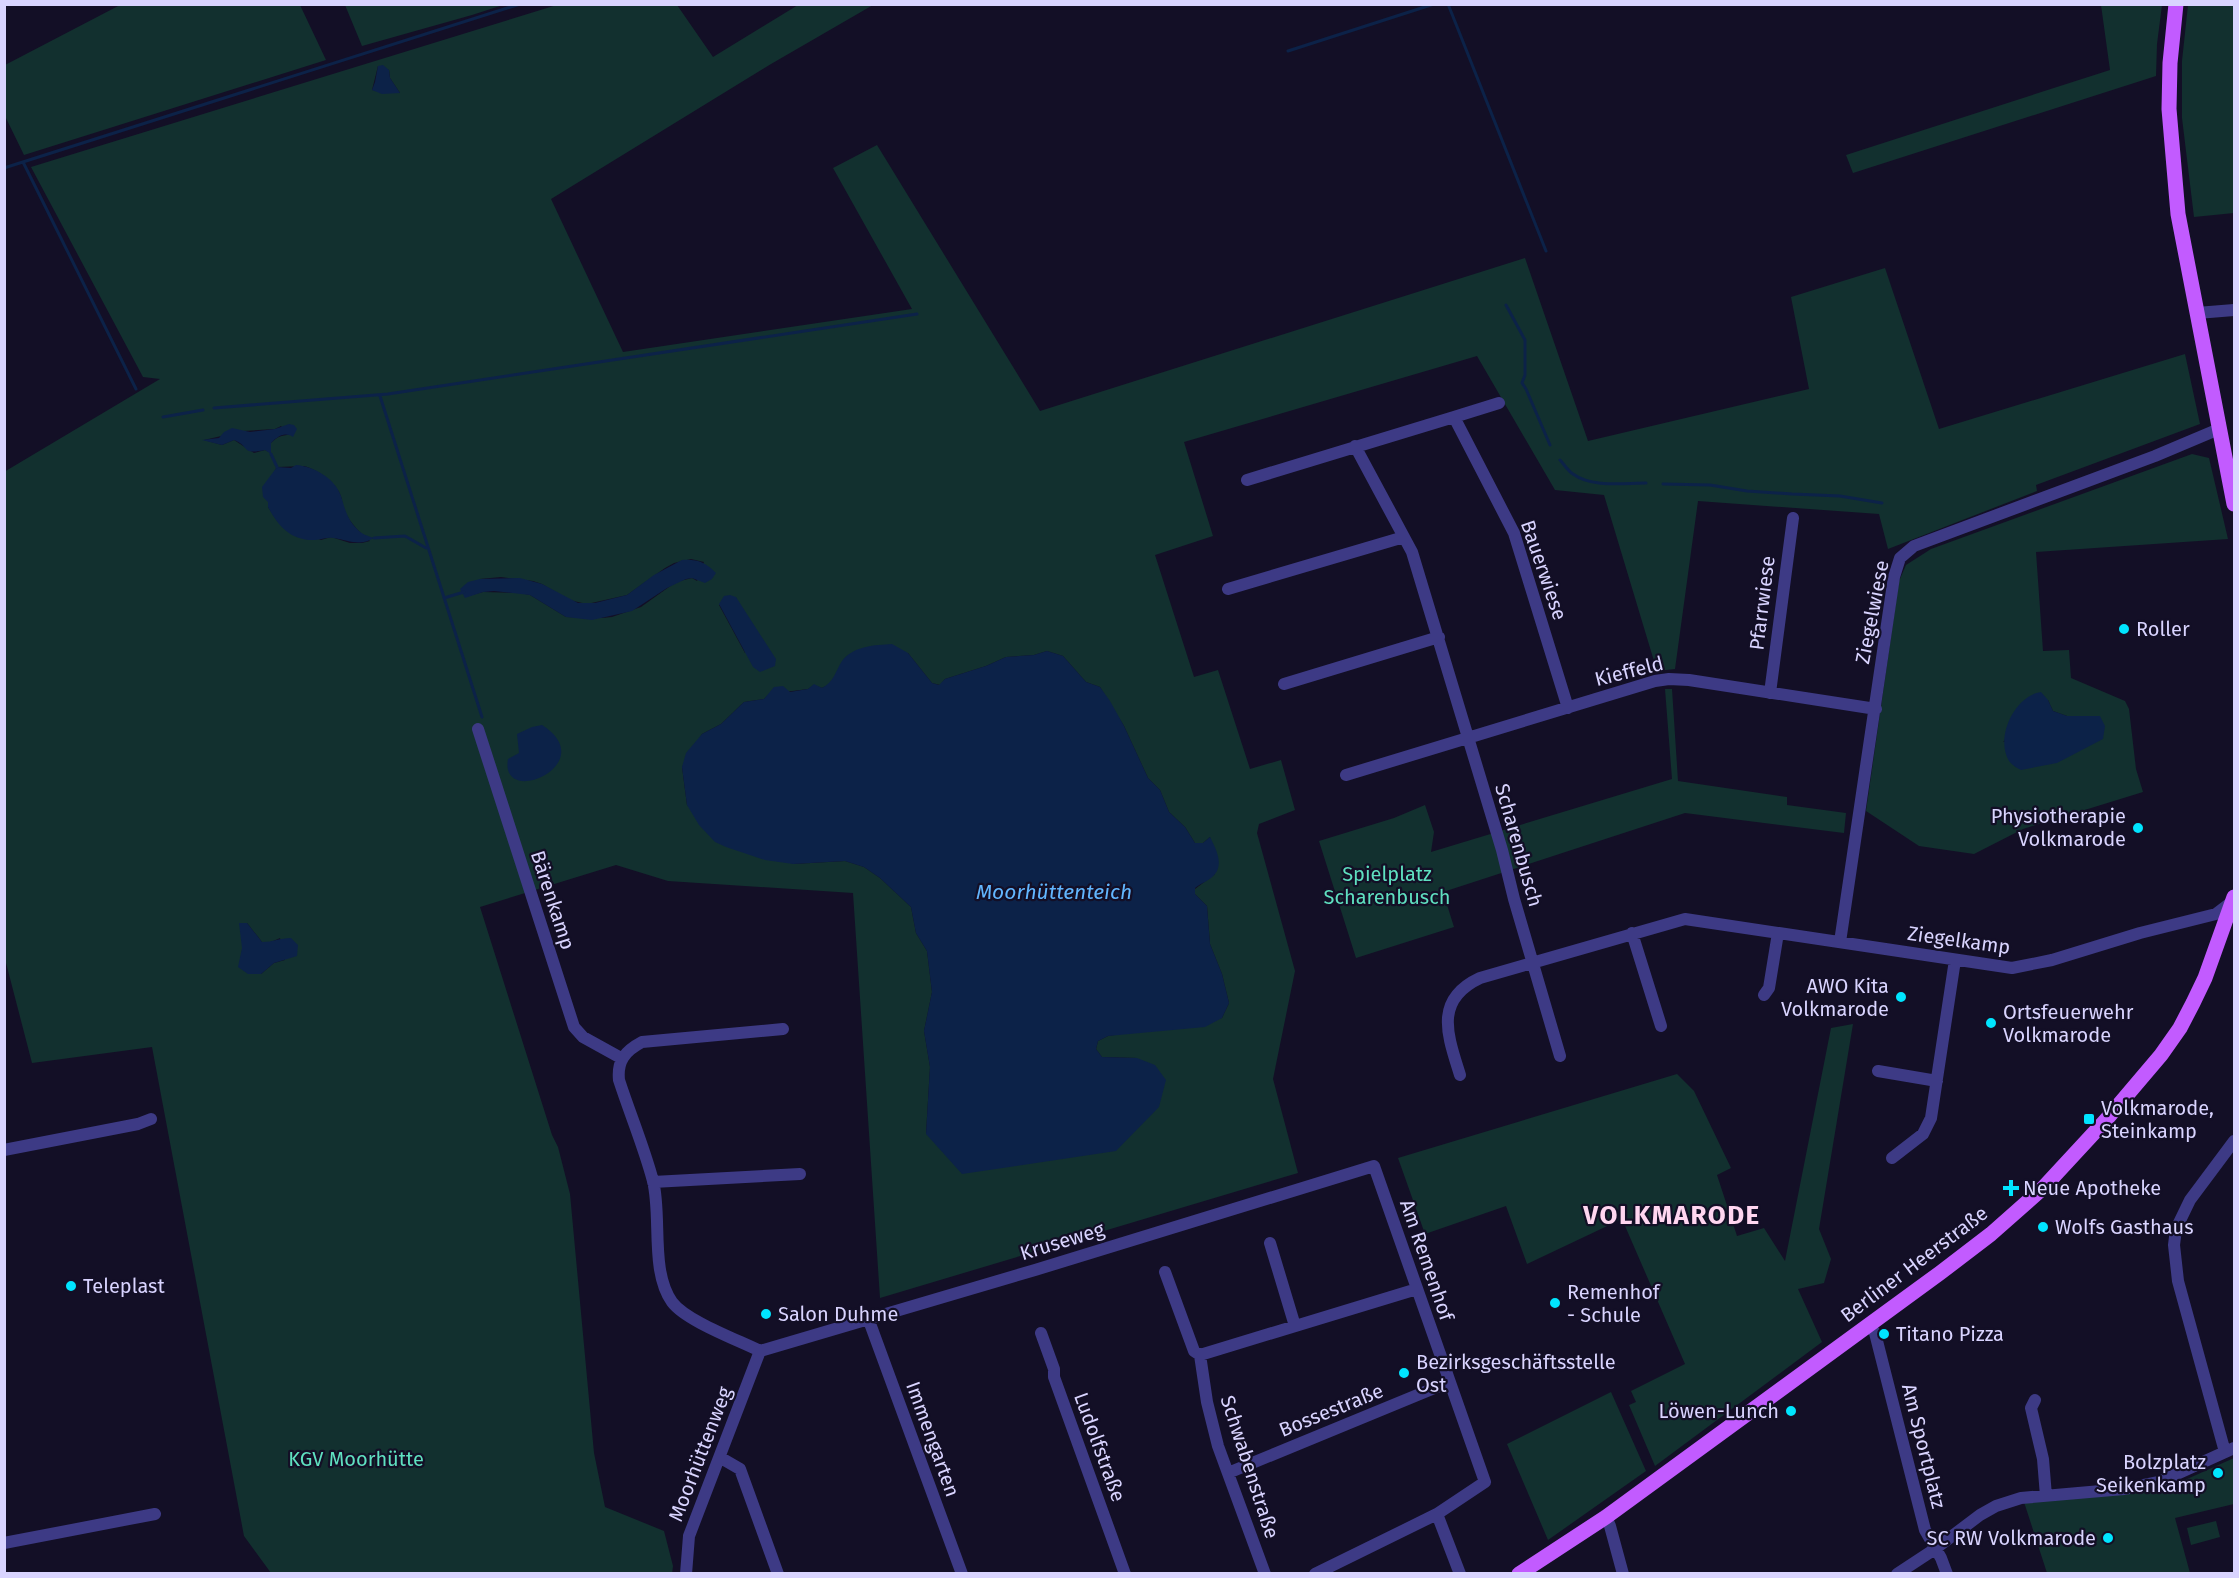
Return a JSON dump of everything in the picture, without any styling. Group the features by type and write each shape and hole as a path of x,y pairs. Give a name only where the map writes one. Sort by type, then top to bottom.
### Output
{"main road":[{"path":"2176,4 2170,63 2169,109 2178,214 2235,504"},
{"name":"Berliner Heerstraße","path":"1519,1574 1606,1517 1948,1267 2015,1214 2043,1188 2105,1121 2180,1028 2205,978 2234,900"}],"street":[{"path":"2197,313 2235,310"},
{"path":"1246,480 1499,403"},
{"name":"Bauerwiese","path":"1454,417 1514,533 1568,708"},
{"name":"Ziegelwiese","path":"1840,942 1896,571 1900,558 1909,549 2155,456 2219,429"},
{"name":"Scharenbusch","path":"1355,446 1412,552 1502,850 1533,962"},
{"name":"Pfarrwiese","path":"1770,693 1792,518"},
{"path":"1228,590 1404,537"},
{"path":"1284,684 1439,637"},
{"name":"Kieffeld","path":"1468,738 1655,681 1669,679 1876,709"},
{"name":"Bärenkamp","path":"478,729 574,1027 583,1036 621,1059"},
{"path":"1346,775 1468,738"},
{"name":"Ziegelkamp","path":"1460,1075 1448,1025 1452,1001 1458,992 1480,978 1685,919 2012,968 2024,967 2151,930 2216,914 2234,900"},
{"path":"1632,933 1661,1026"},
{"path":"1764,995 1769,988 1778,933"},
{"path":"1892,1158 1926,1131 1931,1118 1955,960"},
{"path":"1533,962 1560,1056"},
{"path":"760,1351 689,1317 673,1303 665,1290 653,1182 619,1080 618,1069 621,1059 630,1048 642,1042 783,1029"},
{"path":"1878,1071 1937,1081"},
{"path":"4,1150 138,1124 151,1119"},
{"path":"1897,1574 1996,1506 2021,1498 2124,1489 2159,1482 2230,1450 2178,1281 2174,1245 2176,1228 2190,1200 2235,1141"},
{"name":"Am Remenhof","path":"1374,1166 1485,1482 1437,1514"},
{"name":"Kruseweg","path":"760,1351 1374,1166"},
{"path":"653,1182 800,1174"},
{"path":"1270,1243 1296,1326"},
{"name":"Schwabenstraße","path":"1165,1272 1194,1351 1200,1355 1207,1402 1218,1446 1265,1574"},
{"path":"1200,1355 1417,1290"},
{"name":"Immengarten","path":"868,1318 962,1574"},
{"name":"Am Sportplatz","path":"1869,1324 1875,1333 1925,1530 1947,1574"},
{"name":"Ludolfstraße","path":"1041,1333 1054,1369 1054,1377 1125,1574"},
{"name":"Moorhüttenweg","path":"686,1574 689,1536 721,1458 760,1351"},
{"name":"Bossestraße","path":"1228,1473 1449,1382"},
{"path":"2035,1400 2031,1408 2043,1459 2046,1496"},
{"path":"721,1458 740,1469 777,1574"},
{"path":"4,1543 155,1514"},
{"path":"1315,1574 1437,1514 1461,1574"},
{"path":"1606,1517 1623,1574"}],"green space":[{"path":"122,4 300,5 326,60 24,155 5,116 5,65"},
{"name":"KGV Moorhütte","path":"560,4 677,5 713,57 798,5 873,5 771,64 551,199 623,352 912,309 833,168 877,145 1040,411 1525,258 1588,441 1809,389 1791,297 1885,268 1939,429 2185,354 2200,424 2036,485 2037,491 1888,549 1879,514 1698,501 1675,669 1657,671 1604,495 1555,490 1477,356 1184,442 1213,536 1155,555 1194,677 1218,670 1250,769 1281,760 1295,810 1259,824 1257,833 1295,971 1273,1079 1298,1173 880,1298 853,893 668,881 616,865 480,907 552,1135 558,1147 570,1194 594,1453 605,1507 664,1531 673,1566 672,1574 271,1573 244,1536 152,1047 32,1063 5,959 4,472 160,379 143,377 31,167","holes":["378,66 389,70 390,78 400,93 372,90","281,426 290,435 273,441 271,453 265,450 254,453 234,440 222,445 204,440 243,431 275,429","304,466 325,477 337,489 350,520 370,541 350,543 331,537 321,540 278,522 268,507 277,467","691,559 704,562 697,581 692,578 676,582 641,607 612,617 566,617 530,595 520,593 483,592 465,597 480,579 501,577 533,581 569,600 587,604 627,595 665,568","736,597 745,653 719,605","1047,651 1063,656 1086,682 1100,687 1124,726 1148,778 1160,790 1169,812 1185,827 1195,843 1203,843 1210,837 1215,874 1195,889 1195,894 1207,906 1210,944 1222,974 1229,1003 1222,1018 1108,1036 1098,1041 1096,1049 1102,1057 1137,1058 926,1134 930,1067 924,1031 932,992 927,951 916,933 911,907 880,878 864,867 845,861 793,864 687,805 682,767 702,734 721,724 744,702 764,699 769,694 808,689 814,685 822,688 830,684 836,675 908,653 932,683 940,685 945,679 1006,657 1034,655","247,923 262,942 271,942 280,938 285,960 274,963 261,974 239,967"]},
{"path":"345,5 503,5 362,46"},
{"path":"2101,5 2162,5 2156,76 1853,173 1846,155 2110,70"},
{"path":"2188,5 2234,5 2234,213 2194,217 2182,118 2182,61"},
{"path":"2192,454 2209,458 2228,539 2036,552 2043,651 2069,650 2071,678 2125,701 2129,709 2136,769 2143,792 2023,829 1974,854 1919,846 1866,811 1899,581 1906,565 1931,549","holes":["2048,700 2053,711 2067,716 2100,716 2003,742"]},
{"name":"Spielplatz Scharenbusch","path":"1665,689 1672,689 1678,781 1787,797 1787,805 1846,813 1844,833 1685,813 1443,892 1454,927 1356,958 1319,841 1394,818 1425,805 1434,832 1431,852 1672,779"},
{"path":"1853,1024 1819,1229 1831,1259 1824,1283 1798,1289 1822,1342 1655,1466 1629,1405 1636,1402 1631,1391 1685,1364 1622,1219 1527,1264 1506,1206 1425,1234 1398,1158 1677,1074 1694,1091 1731,1168 1717,1175 1737,1236 1764,1228 1785,1261 1831,1028"},
{"path":"1611,1392 1646,1471 1548,1540 1507,1444"},
{"name":"SC RW Volkmarode","path":"2234,1458 2234,1504 2175,1518 2190,1573 2047,1573 2024,1502 2162,1485 2167,1488"},
{"path":"2216,1521 2220,1537 2191,1545 2187,1528"}],"water":[{"path":"383,65 389,70 390,78 400,93 382,94 372,90 378,66"},
{"path":"289,424 294,425 297,429 293,437 284,435 276,439 271,443 271,454 265,450 249,451 234,440 222,445 202,440 219,438 232,428 250,432 275,429"},
{"path":"296,465 309,468 329,479 338,490 354,525 360,532 374,538 364,542 331,538 306,540 286,531 268,507 268,502 263,497 262,487 277,467 291,468"},
{"path":"682,560 701,562 716,573 705,583 692,578 686,579 667,588 632,611 592,620 566,617 530,595 494,591 465,598 460,589 468,582 480,579 520,578 542,584 578,603 595,603 627,595 654,575"},
{"path":"724,596 736,597 776,659 775,666 760,672 753,667 719,604"},
{"name":"Moorhüttenteich","path":"892,644 908,653 932,683 939,685 945,679 1006,657 1034,655 1047,651 1063,656 1086,682 1100,687 1110,701 1148,778 1160,790 1169,812 1185,827 1195,843 1203,843 1210,837 1214,845 1219,860 1218,870 1211,878 1195,888 1195,894 1207,906 1210,944 1222,974 1229,1003 1222,1018 1205,1027 1108,1036 1098,1041 1096,1049 1102,1057 1137,1058 1155,1065 1166,1080 1159,1107 1116,1151 962,1174 926,1134 930,1067 924,1031 932,992 927,951 916,933 911,907 880,878 864,867 845,861 793,864 765,860 715,842 699,825 687,805 682,767 686,753 702,734 721,724 744,702 764,699 774,687 783,686 790,692 808,689 814,684 822,688 829,683 842,661 852,652 865,647"},
{"path":"2041,692 2053,711 2067,716 2100,716 2105,726 2103,739 2057,763 2021,770 2009,761 2005,752 2006,730 2015,710 2023,701"},
{"path":"542,725 558,740 561,754 556,766 544,775 531,780 518,780 509,773 508,759 519,753 517,734"},
{"path":"239,923 247,923 262,942 291,938 298,945 297,956 274,963 261,974 248,974 238,967 242,948"}],"waterway":[{"path":"4,168 520,4"},
{"path":"1288,51 1434,4"},
{"path":"1448,4 1546,251"},
{"path":"23,162 136,389"},
{"path":"1506,305 1525,340 1525,375 1522,383 1550,445"},
{"path":"214,408 388,394 917,314"},
{"path":"380,396 482,717"},
{"path":"163,417 203,410"},
{"path":"271,454 277,467"},
{"path":"1560,460 1571,473 1589,481 1608,484 1646,483"},
{"path":"1663,484 1710,485 1747,491 1840,496 1882,503"},
{"path":"374,538 405,536 426,548"},
{"path":"444,598 464,592"}],"place":[{"name":"Roller","path":"2124,629"},
{"name":"Physiotherapie Volkmarode","path":"2138,828"},
{"name":"AWO Kita Volkmarode","path":"1901,997"},
{"name":"Ortsfeuerwehr Volkmarode","path":"1991,1023"},
{"name":"Volkmarode, Steinkamp","path":"2089,1119"},
{"name":"Neue Apotheke","path":"2011,1188"},
{"name":"Wolfs Gasthaus","path":"2043,1227"},
{"name":"Teleplast","path":"71,1286"},
{"name":"Remenhof - Schule","path":"1555,1303"},
{"name":"Salon Duhme","path":"766,1314"},
{"name":"Titano Pizza","path":"1884,1334"},
{"name":"Bezirksgeschäftsstelle Ost","path":"1404,1373"},
{"name":"Löwen-Lunch","path":"1791,1411"},
{"name":"Bolzplatz Seikenkamp","path":"2218,1473"},
{"name":"SC RW Volkmarode","path":"2108,1538"}],"district":[{"name":"VOLKMARODE","path":"1672,1215"}]}
